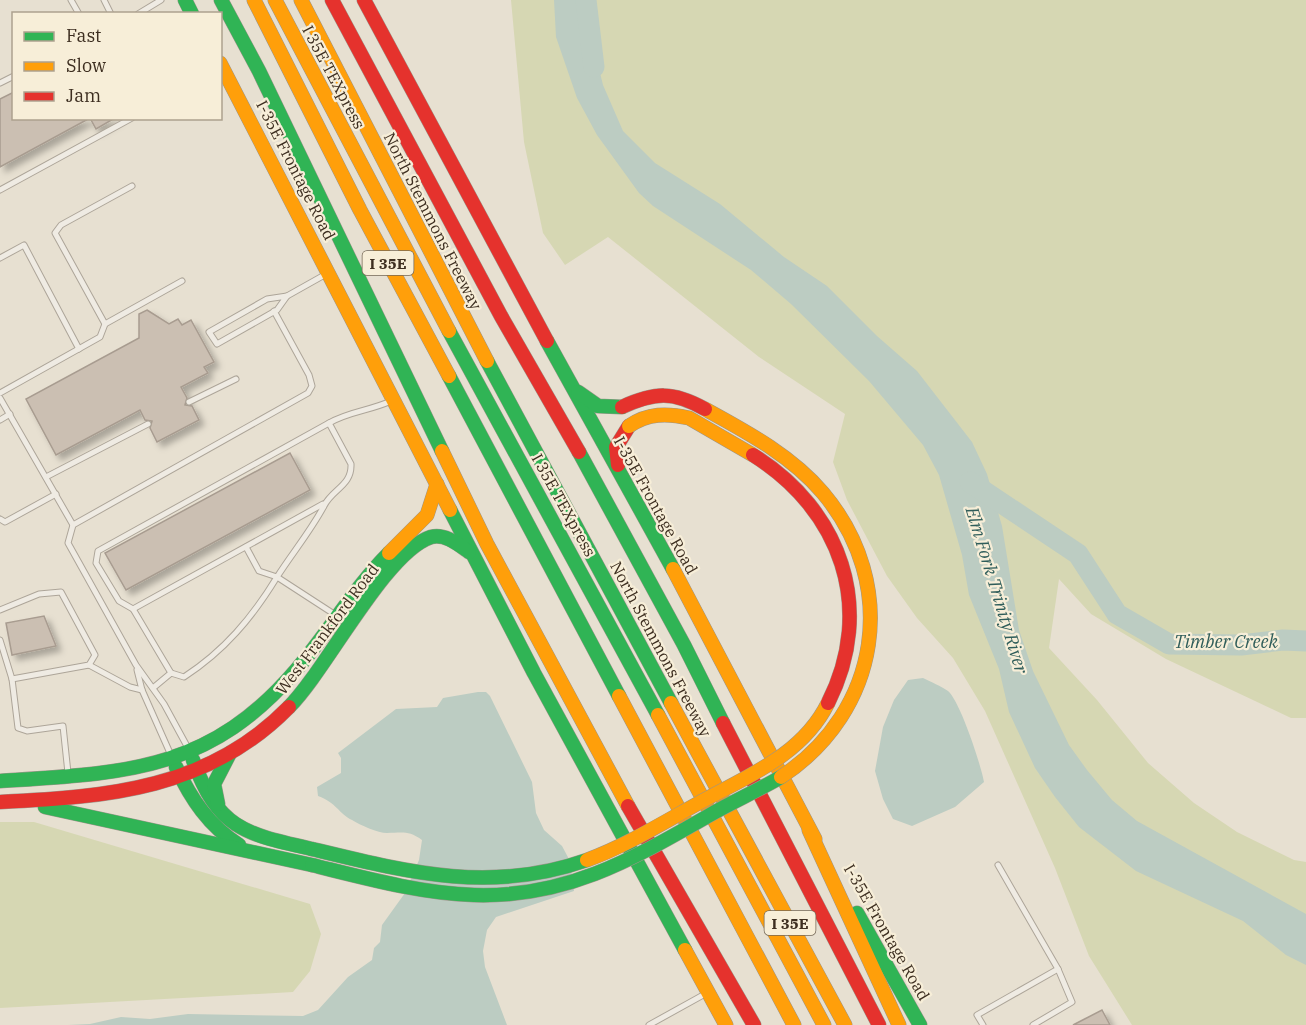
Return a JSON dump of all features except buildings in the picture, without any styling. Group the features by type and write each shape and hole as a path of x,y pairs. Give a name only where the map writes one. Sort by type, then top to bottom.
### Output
{"main road":[{"path":"221,0 259,71 370,307 487,544 657,859 754,1025"},
{"name":"I 35E","path":"254,0 360,210 794,1025"},
{"name":"I 35E TEXpress","path":"275,0 464,360 630,660 824,1025"},
{"name":"North Stemmons Freeway","path":"301,0 472,333 845,1025"},
{"path":"332,0 501,316 594,478 684,645 771,821 879,1025"},
{"name":"I-35E Frontage Road","path":"364,0 571,386 708,630 809,830 920,1025"},
{"name":"I-35E Frontage Road","path":"222,67 330,272 393,400 555,713 726,1025"},
{"path":"6,802 71,810 425,891 498,896 574,883 615,868 790,771 816,750 831,731 859,680 873,627 866,574 844,522 808,477 759,442 689,401 672,395 650,395 622,407 604,410 596,407 571,386"},
{"path":"190,751 196,770 222,816 242,832 405,870 452,878 490,879 555,872 612,851 779,757 816,724 842,675 850,648 852,617 850,589 843,564 824,523 790,483 689,418 670,413 640,417 629,426 616,447 619,469"},
{"name":"West Frankford Road","path":"0,781 69,777 140,768 190,751 233,729 264,705 297,669 365,577 427,515 437,484"},
{"name":"West Frankford Road","path":"6,802 82,797 125,790 181,777 230,753 276,721 302,694 400,560 432,537 448,538 472,554"},
{"path":"336,615 351,625"},
{"path":"222,816 215,798 214,784 230,753"},
{"path":"172,758 196,806 208,821 225,837 254,852"},
{"path":"809,830 898,1025"}],"lane":[{"path":"141,12 161,0"},
{"path":"0,190 128,120"},
{"path":"105,324 55,233 61,225 132,186"},
{"path":"0,258 24,245 79,349"},
{"path":"287,296 267,299 209,332 217,344 274,311 287,296 330,272"},
{"path":"182,281 105,324 100,338 0,395 73,525 68,543 136,665 153,688 190,751"},
{"path":"73,525 308,393 312,386 309,375 274,311"},
{"path":"189,402 236,379"},
{"path":"324,504 320,517 256,612 217,654 184,677 171,673 133,609 119,601 95,557 98,551 342,415 366,412 393,400"},
{"path":"0,420 10,414"},
{"path":"133,609 324,504 342,488 351,471 351,464 329,423"},
{"path":"46,477 148,424"},
{"path":"0,519 5,522 56,495"},
{"path":"246,547 260,571 278,577 336,615"},
{"path":"0,610 39,594 60,592 95,655 88,665"},
{"path":"0,639 12,679 18,728 27,731 63,726 69,777"},
{"path":"12,679 88,665 130,687 142,690"},
{"path":"136,665 142,690 172,758"},
{"path":"153,688 171,673"},
{"path":"998,865 1058,969 1072,1002 1033,1025"},
{"path":"983,1025 977,1015 1058,969"},
{"path":"649,1025 708,992"}],"green space":[{"path":"511,0 1306,0 1306,718 1291,718 1166,659 1091,614 1059,579 1049,648 1097,700 1148,763 1194,803 1237,832 1294,860 1306,862 1306,1025 1132,1025 1089,956 1055,868 985,711 953,658 917,618 887,576 847,500 833,462 845,414 759,357 608,237 565,265 543,233 524,142"},
{"path":"0,822 34,822 310,904 321,934 310,971 293,992 0,1008"}],"water":[{"path":"554,0 582,0 603,85 623,131 655,163 720,204 784,257 827,286 877,336 917,371 972,442 987,474 1002,526 1019,630 1033,671 1069,745 1112,800 1137,821 1306,914 1306,965 1286,955 1243,921 1136,871 1079,827 1055,797 1035,768 1009,712 999,669 969,595 962,555 939,475 923,445 869,381 791,304 751,270 653,206 639,193 597,135 577,98 556,37"},
{"path":"923,678 945,689 953,697 969,734 984,782 955,807 912,826 893,819 883,799 875,771 883,727 894,700 908,680"},
{"path":"486,692 490,696 532,782 536,813 544,830 562,846 570,861 574,891 496,917 487,930 483,951 485,967 507,1025 68,1025 90,1024 121,1017 150,1019 188,1014 303,1016 318,1010 348,977 372,960 374,948 380,942 382,925 405,893 419,860 422,840 409,833 383,833 360,824 318,796 317,787 341,773 341,758 338,753 396,709 437,707 443,698"}],"waterway":[{"name":"Elm Fork Trinity River","path":"586,0 594,67"},
{"name":"Timber Creek","path":"970,482 1078,554 1117,614 1169,644 1241,645 1283,640 1306,641"}],"traffic: fast":[{"path":"185,0 191,12"},
{"path":"221,0 259,71 442,451"},
{"path":"449,331 658,715"},
{"path":"547,341 673,569"},
{"path":"487,361 671,703"},
{"path":"449,376 619,696"},
{"path":"578,392 598,406 622,407"},
{"path":"579,452 684,645 723,723"},
{"path":"450,510 534,673 685,950"},
{"path":"289,707 321,667 376,587 413,547 436,536 451,540 469,552"},
{"path":"0,781 86,775 162,761 197,748 230,729 263,704 296,670 364,581 389,553"},
{"path":"218,804 214,784 230,753"},
{"path":"193,760 213,801 224,815 237,825 269,838 312,849"},
{"path":"176,767 202,811 228,838 239,845"},
{"path":"312,865 392,884 453,894 507,894 539,890 568,883 624,861 781,777"},
{"path":"45,807 312,865"},
{"path":"312,849 415,872 483,878 517,876 552,870 587,860"},
{"path":"857,913 920,1025"}],"traffic: slow":[{"path":"254,0 360,210 449,376"},
{"path":"275,0 449,331"},
{"path":"301,0 487,361"},
{"path":"222,67 450,510"},
{"path":"705,409 783,456 811,480 823,493 847,529 863,567 870,606 868,645 859,682 841,718 815,750 781,777"},
{"path":"629,426 658,415 689,418 753,455"},
{"path":"442,451 487,544 628,806"},
{"path":"389,553 427,515 437,484"},
{"path":"673,569 815,839"},
{"path":"619,696 794,1025"},
{"path":"671,703 845,1025"},
{"path":"587,860 643,834 771,763 803,737 817,721 828,703"},
{"path":"658,715 824,1025"},
{"path":"809,830 899,1025"},
{"path":"685,950 726,1025"}],"traffic: jam":[{"path":"332,0 501,316 579,452"},
{"path":"364,0 547,341"},
{"path":"622,407 644,398 664,396 683,399 705,409"},
{"path":"618,465 616,447 629,426"},
{"path":"753,455 783,478 809,504 828,533 842,564 849,597 849,632 842,667 828,703"},
{"path":"0,802 79,797 118,791 191,772 225,756 258,734 289,707"},
{"path":"723,723 879,1025"},
{"path":"628,806 754,1025"}]}
